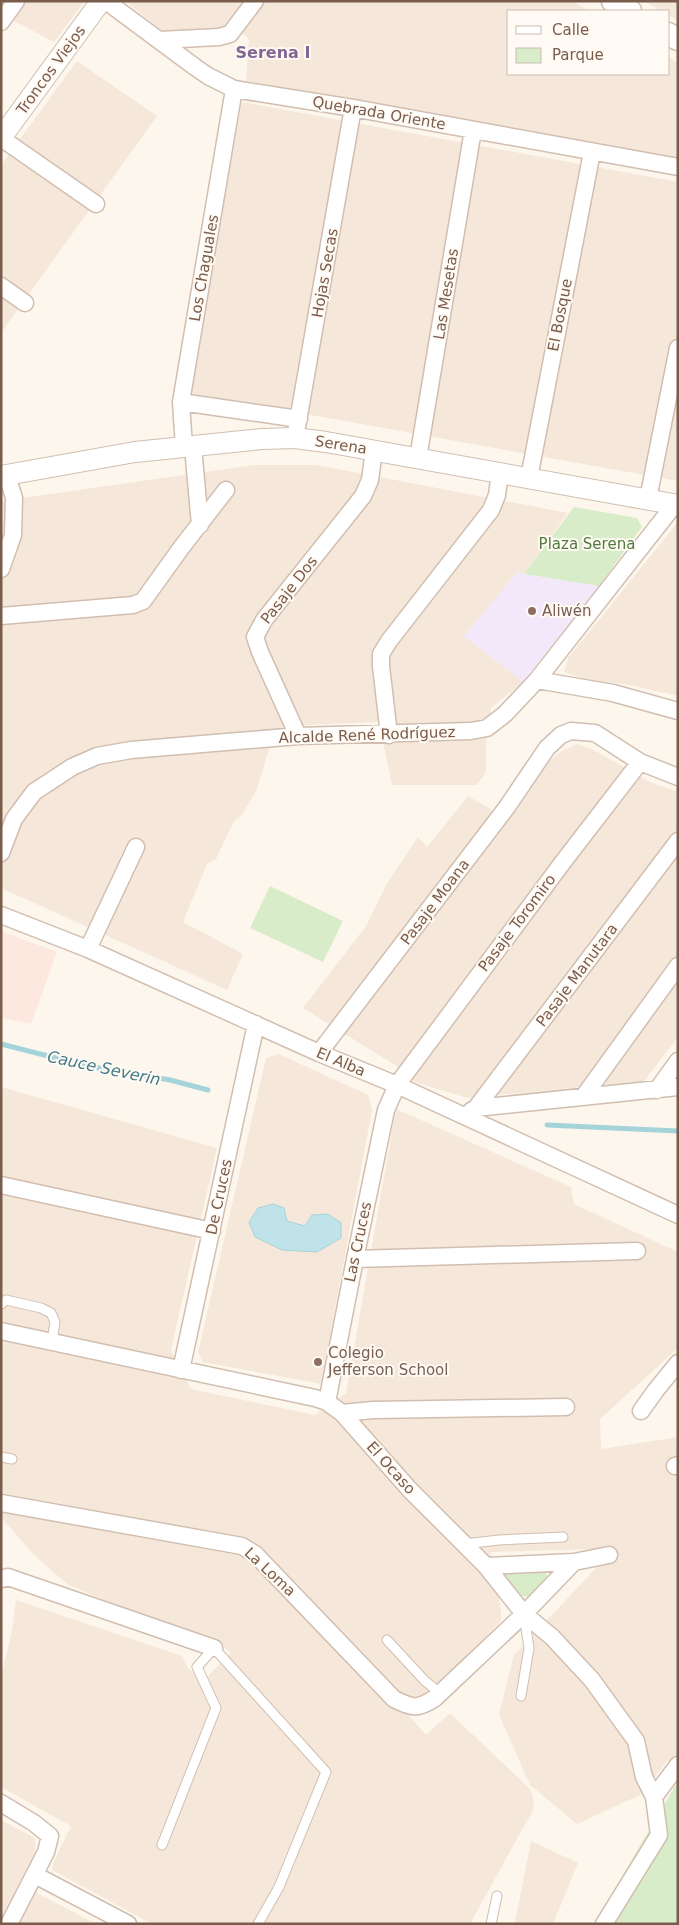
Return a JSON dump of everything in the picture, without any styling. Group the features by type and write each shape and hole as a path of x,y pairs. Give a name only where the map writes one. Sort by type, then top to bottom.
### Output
{"main road":[{"path":"613,1 628,10"}],"street":[{"path":"1,22 16,1"},
{"name":"Troncos Viejos","path":"1,138 101,1"},
{"name":"Quebrada Oriente","path":"106,1 208,76 234,89 353,108 678,167"},
{"path":"160,40 230,34 255,1"},
{"name":"Los Chaguales","path":"200,525 181,402 234,89"},
{"name":"Hojas Secas","path":"297,428 353,108"},
{"name":"Las Mesetas","path":"418,458 473,130"},
{"path":"1,138 96,204"},
{"name":"El Bosque","path":"528,478 592,152"},
{"path":"1,286 25,303"},
{"path":"648,500 678,348"},
{"name":"Serena","path":"181,402 297,428 374,450 677,505"},
{"name":"Serena","path":"4,476 135,452 262,440 297,428"},
{"name":"Pasaje Dos","path":"298,736 255,637 264,620 363,496 370,480 374,450"},
{"path":"389,735 381,654 389,641 491,510 497,496 500,473"},
{"path":"1,569 13,535 14,498 4,476"},
{"path":"1,616 133,605 143,601 226,490"},
{"name":"Alcalde René Rodríguez","path":"1,853 14,818 34,792 72,767 97,756 131,750 298,736 389,735 471,731 487,728 521,699 677,505"},
{"path":"537,680 613,693 678,711"},
{"name":"Pasaje Moana","path":"319,1053 507,807 547,748 561,735 571,731 595,733 640,762 678,777"},
{"name":"Pasaje Toromiro","path":"396,1085 640,762"},
{"name":"Pasaje Manutara","path":"470,1112 678,841"},
{"path":"88,949 136,847"},
{"name":"El Alba","path":"1,915 88,949 319,1053 396,1085 470,1112 678,1215"},
{"path":"584,1096 678,966"},
{"name":"De Cruces","path":"181,1370 256,1024"},
{"path":"657,1090 678,1061"},
{"name":"Las Cruces","path":"327,1402 354,1259 386,1110 396,1085"},
{"path":"470,1112 584,1096 678,1087"},
{"path":"1,1185 212,1231"},
{"path":"354,1259 637,1251"},
{"name":"El Ocaso","path":"1,1331 315,1398 327,1402 342,1413 410,1490 486,1566 524,1614 552,1637 592,1680 636,1741 644,1777 654,1797 659,1836 604,1924"},
{"path":"641,1411 678,1363"},
{"path":"342,1413 373,1410 566,1407"},
{"name":"La Loma","path":"1,1503 242,1546 255,1554 394,1699 412,1708 424,1705 437,1696"},
{"path":"486,1566 574,1562 609,1555"},
{"path":"437,1696 524,1614 574,1562"},
{"path":"1,1579 8,1578 214,1648"},
{"path":"654,1797 678,1765"},
{"path":"1,1803 34,1822 50,1836 46,1852 9,1924"},
{"path":"35,1874 128,1924"}],"lane":[{"path":"1,1304 6,1300 40,1308 51,1313 55,1322 52,1341"},
{"path":"1,1457 12,1459"},
{"path":"464,1544 498,1540 563,1537"},
{"path":"520,1696 529,1648 524,1614"},
{"path":"387,1640 437,1696"},
{"path":"162,1845 216,1708 197,1667 214,1648 326,1772 279,1887 258,1924"},
{"path":"492,1924 497,1896"}],"shaded area":[{"path":"1,1 85,1 54,42 1,14"},
{"path":"125,1 246,1 223,31 161,30"},
{"path":"263,1 572,1 587,10 507,10 507,75 669,75 669,58 678,63 678,158 246,81 249,39 241,32"},
{"path":"644,1 678,1 678,21 669,16 669,10 659,10"},
{"path":"77,61 157,116 1,333 1,165"},
{"path":"242,102 678,182 678,481 189,393"},
{"path":"254,465 317,465 568,513 524,574 517,573 464,636 523,682 491,708 486,745 486,773 476,785 392,785 379,722 283,726 268,752 257,789 242,815 234,821 216,859 207,864 183,922 243,954 227,990 1,888 1,501"},
{"path":"678,522 678,696 625,684 592,681 564,672 568,658"},
{"name":"Aliwén","path":"517,573 599,586 523,682 464,636"},
{"path":"577,744 592,749 650,782 678,792 678,1037 644,1081 467,1098 415,1082 395,1065 303,1008 366,926 387,883 418,837 427,847 468,796 494,811 560,752"},
{"path":"1,931 57,952 31,1024 1,1018"},
{"path":"279,1054 368,1095 372,1110 321,1384 203,1362 198,1352 266,1058"},
{"path":"1,1087 217,1148 171,1350 191,1389 315,1415 346,1393 396,1109 571,1187 574,1204 678,1252 678,1348 600,1419 601,1449 678,1437 678,1761 667,1761 642,1794 577,1824 530,1785 499,1715 514,1655 598,1566 599,1549 491,1552 501,1610 501,1621 409,1716 426,1735 450,1713 530,1789 534,1800 533,1810 470,1924 152,1924 52,1870 54,1861 71,1826 1,1787 1,1678 12,1630 16,1600 182,1656 188,1668 204,1680 230,1653 216,1638 137,1614 67,1584 32,1553 1,1517"},
{"path":"1,1820 35,1838 37,1893 96,1924 1,1924"},
{"path":"531,1841 578,1863 553,1924 516,1924 515,1922"}],"green space":[{"name":"Plaza Serena","path":"574,507 637,518 642,527 599,586 524,574"},
{"path":"270,886 343,921 323,962 250,928"},
{"path":"506,1570 521,1574 544,1572 548,1576 529,1597 522,1596 501,1576"},
{"path":"678,1781 678,1924 594,1924"}],"water":[{"path":"273,1204 284,1208 287,1221 305,1226 312,1215 328,1214 341,1223 341,1238 317,1252 282,1250 255,1237 249,1222 258,1208"}],"waterway":[{"name":"Cauce Severin","path":"1,1044 87,1066 170,1080 208,1090"},
{"name":"Cauce Severin","path":"547,1125 678,1131"}],"place":[{"name":"Aliwén","path":"532,611"},
{"name":"Colegio Jefferson School","path":"318,1362"}],"district":[{"name":"Serena I","path":"273,52"}]}
